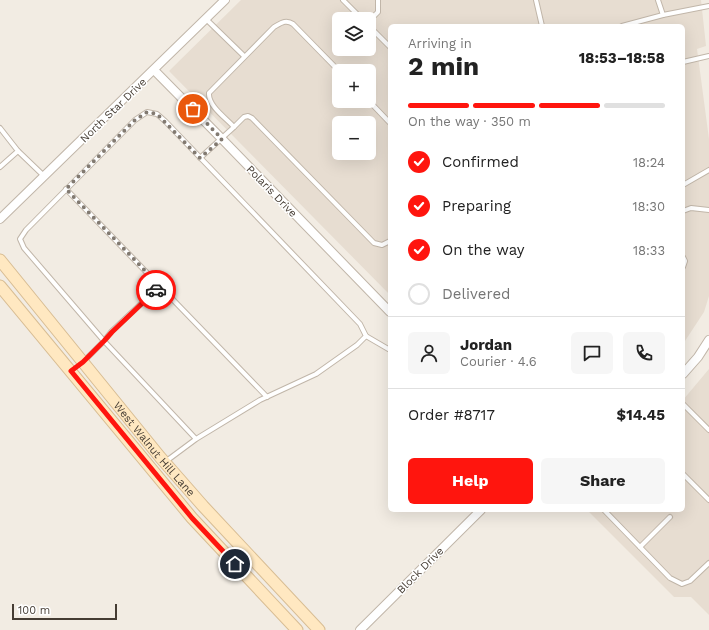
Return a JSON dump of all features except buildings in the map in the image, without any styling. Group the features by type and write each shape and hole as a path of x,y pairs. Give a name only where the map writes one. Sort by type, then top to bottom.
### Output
{"main road":[{"name":"West Walnut Hill Lane","path":"0,260 165,462 203,506 319,630"},
{"name":"West Walnut Hill Lane","path":"0,286 192,518 297,630"},
{"path":"71,371 83,362"},
{"path":"154,471 165,462"}],"street":[{"name":"North Star Drive","path":"0,219 225,0"},
{"name":"Polaris Drive","path":"154,70 388,310"},
{"path":"685,372 698,357 709,340"},
{"name":"Block Drive","path":"360,630 479,512"}],"lane":[{"path":"343,0 355,12"},
{"path":"376,14 378,12 378,0"},
{"path":"536,0 542,24"},
{"path":"658,0 663,15"},
{"path":"629,24 663,15 709,6"},
{"path":"206,19 244,56"},
{"path":"234,127 213,104 209,98 209,93 274,27 284,21 289,21 332,64"},
{"path":"376,33 388,45"},
{"path":"685,62 709,56"},
{"path":"376,108 388,121"},
{"path":"196,440 104,341 24,248 20,240 26,230 66,189 135,120 147,112 157,114 360,324 366,336 388,349"},
{"path":"200,158 244,117 248,116 252,118 374,243 382,245 388,242"},
{"path":"0,128 18,151 44,176"},
{"path":"0,167 18,151"},
{"path":"685,184 709,170"},
{"path":"66,189 267,396"},
{"path":"685,210 691,208 709,210"},
{"path":"83,362 160,286"},
{"path":"165,462 196,440 267,396 316,374 357,345 366,336"},
{"path":"685,406 709,430"},
{"path":"685,476 709,500"},
{"path":"606,512 670,578 682,584 690,581 709,563"},
{"path":"640,547 670,517"}],"shaded area":[{"path":"241,0 701,0 706,46 697,49 709,139 709,296 704,312 685,341 685,24 388,24 388,293 169,71"},
{"path":"709,369 709,615 691,597 674,597 589,512 685,512 685,398"}],"way so far":[{"path":"156,290 160,286 66,189 135,120 147,112 157,114 200,158 222,139 193,109"}],"route":[{"path":"156,290 83,362 71,371 192,518 235,564"}]}
